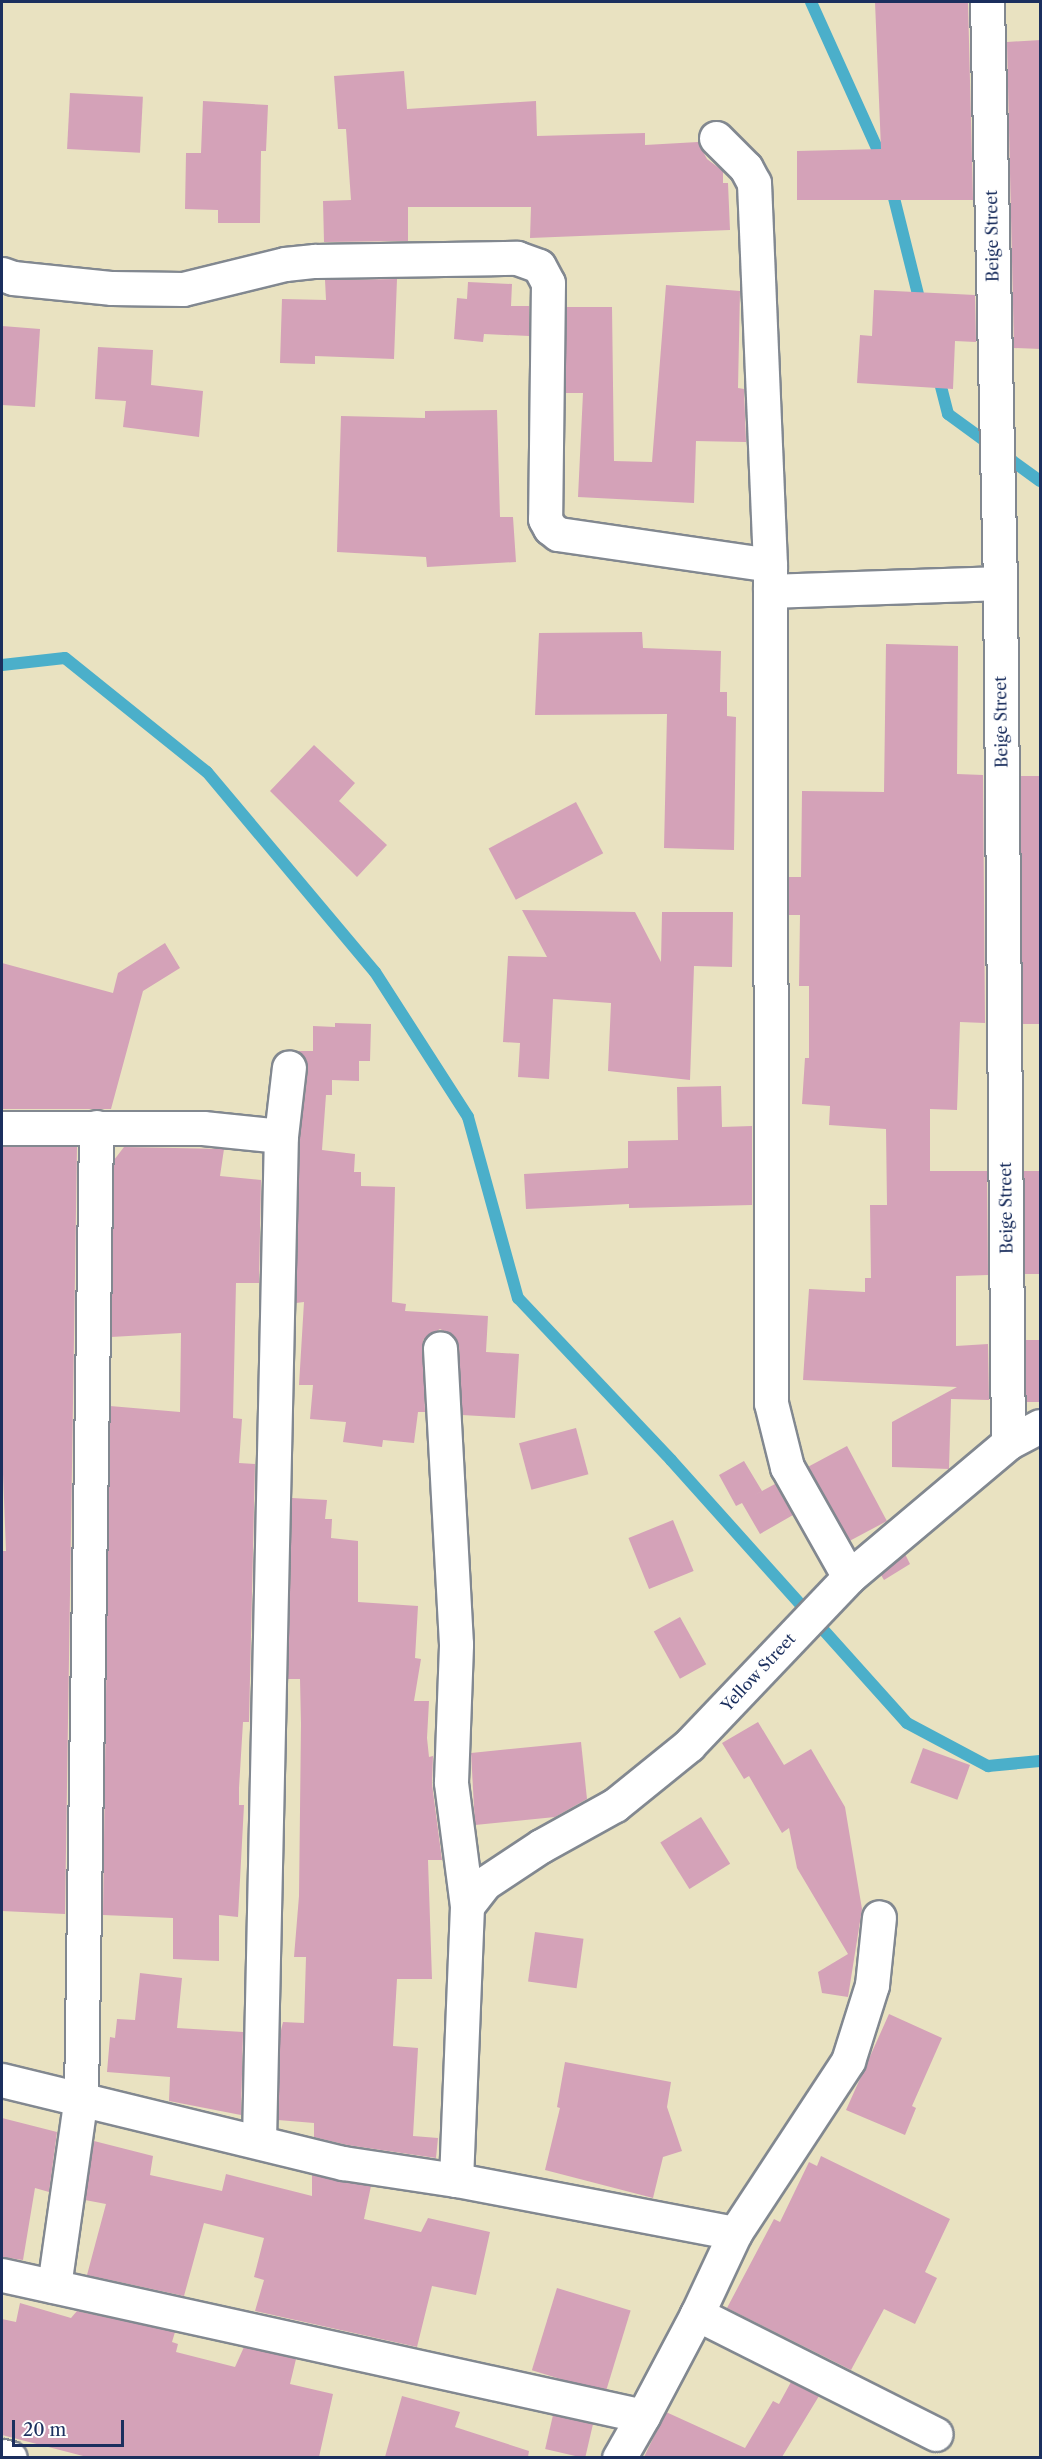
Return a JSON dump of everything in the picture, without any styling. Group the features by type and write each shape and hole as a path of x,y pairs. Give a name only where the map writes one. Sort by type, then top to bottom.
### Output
{"street":[{"name":"Beige Street","path":"987,2 1000,583 1008,1443"},
{"path":"716,138 746,168 754,183 770,578 771,1403 787,1467 843,1583"},
{"path":"2,274 13,278 111,288 183,289 285,264 315,261 517,258 539,266 548,283 545,519 550,528 558,534 770,578 1000,583"},
{"path":"259,2140 281,1136 289,1067"},
{"path":"54,2286 81,2097 96,1127"},
{"path":"2,1128 203,1128 281,1136"},
{"path":"440,1348 456,1644 451,1782 467,1906 456,2180"},
{"name":"Yellow Street","path":"467,1906 485,1883 541,1846 615,1805 680,1752 843,1583 1008,1443 1041,1426"},
{"path":"619,2457 697,2314 735,2233 848,2061 872,1986 879,1917"},
{"path":"2,2080 259,2140 344,2163 456,2180 735,2233"},
{"path":"2,2274 643,2416"},
{"path":"697,2314 936,2434"},
{"path":"2,2456 10,2457"}],"building":[{"path":"875,2 968,2 973,200 797,200 797,151 881,149"},
{"path":"1041,40 1041,349 1014,348 1007,42"},
{"path":"404,71 407,109 536,101 537,136 645,133 645,145 698,142 707,159 723,171 723,183 728,183 730,230 530,238 531,207 408,207 408,241 324,242 323,201 351,200 346,129 338,129 334,76"},
{"path":"70,93 143,97 140,153 67,149"},
{"path":"203,101 268,105 266,151 261,151 260,223 218,223 218,210 185,209 186,153 201,153"},
{"path":"397,279 394,359 315,356 315,364 280,363 282,299 326,300 325,280"},
{"path":"468,282 512,284 511,306 529,306 529,336 484,334 483,342 454,339 457,298 467,299"},
{"path":"666,285 740,291 738,388 744,389 746,442 696,441 694,503 578,497 583,393 565,393 566,307 612,307 614,461 652,462"},
{"path":"874,290 975,295 976,342 955,341 953,389 857,383 860,335 872,336"},
{"path":"2,326 40,329 35,407 2,405"},
{"path":"98,347 153,350 151,385 203,391 199,437 123,427 126,401 95,399"},
{"path":"497,410 500,517 513,517 516,562 427,567 426,557 337,552 341,416 425,418 425,411"},
{"path":"642,632 643,648 721,651 720,692 727,692 727,716 736,717 734,850 664,848 667,714 535,715 539,633"},
{"path":"886,644 958,646 957,774 983,775 985,1023 960,1022 957,1110 930,1109 930,1171 987,1171 988,1275 956,1276 956,1346 988,1344 989,1400 951,1399 949,1469 892,1467 892,1422 957,1387 803,1380 809,1289 865,1292 865,1278 871,1278 870,1205 887,1205 886,1129 829,1125 830,1106 802,1104 805,1058 809,1058 809,986 799,986 800,915 789,915 789,877 801,877 802,791 884,792"},
{"path":"314,745 355,783 339,801 387,845 357,877 270,791"},
{"path":"1021,776 1040,776 1040,1024 1021,1024"},
{"path":"576,802 603,853 516,900 489,848"},
{"path":"522,910 635,912 661,962 662,912 733,912 732,967 694,966 690,1080 608,1071 611,1003 553,999 549,1079 518,1077 520,1043 503,1042 508,956 547,957"},
{"path":"165,943 180,968 143,991 111,1109 2,1109 2,963 113,993 118,973"},
{"path":"335,1023 371,1024 370,1061 359,1061 359,1081 332,1080 332,1095 326,1095 322,1150 355,1154 354,1172 361,1172 361,1186 395,1187 392,1302 406,1304 405,1311 488,1316 486,1352 519,1354 515,1418 462,1415 459,1346 455,1337 440,1329 423,1340 425,1412 418,1412 414,1443 383,1440 382,1447 343,1442 346,1422 310,1419 313,1385 299,1385 304,1302 296,1303 300,1137 308,1069 306,1059 298,1051 313,1051 313,1026 335,1027"},
{"path":"721,1086 722,1127 752,1126 752,1205 629,1208 629,1204 526,1209 524,1174 628,1168 628,1141 678,1140 677,1087"},
{"path":"2,1147 77,1147 65,1914 2,1911 2,1551 6,1551 2,1448"},
{"path":"124,1147 224,1149 220,1176 261,1180 259,1283 236,1283 233,1418 242,1419 239,1463 255,1464 249,1722 243,1722 239,1788 239,1805 244,1805 238,1917 219,1915 219,1961 173,1959 173,1918 103,1915 110,1406 180,1412 181,1333 111,1337 114,1160"},
{"path":"1024,1171 1040,1171 1040,1274 1024,1274"},
{"path":"1026,1340 1040,1340 1040,1402 1026,1402"},
{"path":"576,1428 588,1474 531,1490 519,1443"},
{"path":"847,1446 887,1521 848,1542 808,1467"},
{"path":"744,1461 762,1491 775,1484 793,1515 760,1534 742,1503 736,1506 719,1475"},
{"path":"292,1498 327,1500 325,1519 332,1519 331,1538 358,1541 358,1602 418,1606 415,1658 421,1659 414,1701 429,1701 427,1738 429,1757 433,1756 432,1784 442,1860 428,1860 432,1979 397,1979 393,2046 418,2048 413,2136 438,2138 436,2158 347,2145 314,2137 314,2123 278,2120 280,2034 283,2022 304,2023 306,1957 294,1957 299,1896 301,1724 300,1679 288,1679"},
{"path":"673,1520 694,1571 649,1589 628,1538"},
{"path":"905,1554 910,1564 884,1580 881,1575"},
{"path":"680,1617 706,1664 680,1679 654,1632"},
{"path":"758,1722 784,1765 811,1749 845,1807 862,1909 848,1997 822,1993 818,1972 848,1954 797,1868 789,1828 782,1833 749,1776 744,1779 722,1743"},
{"path":"581,1742 587,1799 555,1817 475,1825 471,1753"},
{"path":"923,1748 970,1765 957,1800 910,1783"},
{"path":"701,1817 730,1864 689,1889 660,1842"},
{"path":"535,1932 584,1939 577,1988 528,1982"},
{"path":"140,1973 182,1978 177,2028 243,2032 241,2115 169,2101 170,2077 107,2072 110,2037 115,2038 117,2019 135,2020"},
{"path":"889,2014 942,2038 912,2106 916,2108 905,2135 846,2110"},
{"path":"565,2062 671,2082 667,2107 682,2151 663,2157 653,2198 545,2170 560,2108 557,2107"},
{"path":"2,2118 57,2132 49,2192 35,2188 23,2260 2,2257"},
{"path":"94,2141 153,2156 150,2175 222,2191 226,2174 312,2196 312,2175 371,2186 364,2219 421,2232 428,2218 490,2232 476,2295 432,2286 417,2347 255,2311 264,2280 254,2277 264,2238 204,2223 184,2296 87,2275 106,2204 85,2200"},
{"path":"821,2156 950,2219 925,2272 937,2278 915,2324 884,2309 851,2370 727,2308 774,2219 780,2222 809,2162 817,2166"},
{"path":"557,2288 631,2311 605,2393 532,2370"},
{"path":"20,2303 71,2318 77,2311 175,2332 172,2342 178,2344 176,2352 235,2367 244,2347 296,2359 290,2384 333,2394 319,2457 87,2457 2,2435 2,2319 16,2322"},
{"path":"791,2382 819,2396 782,2457 644,2457 666,2412 745,2448 773,2401 779,2404"},
{"path":"402,2396 460,2412 455,2427 529,2451 528,2457 385,2457"},
{"path":"553,2415 593,2424 585,2458 545,2449"}],"waterway":[{"path":"811,2 884,164"},
{"path":"891,186 921,306"},
{"path":"938,375 948,414 1040,481"},
{"path":"2,665 65,658 207,772 375,972 468,1117 518,1298 671,1460 907,1723 988,1766 1040,1761"}]}
